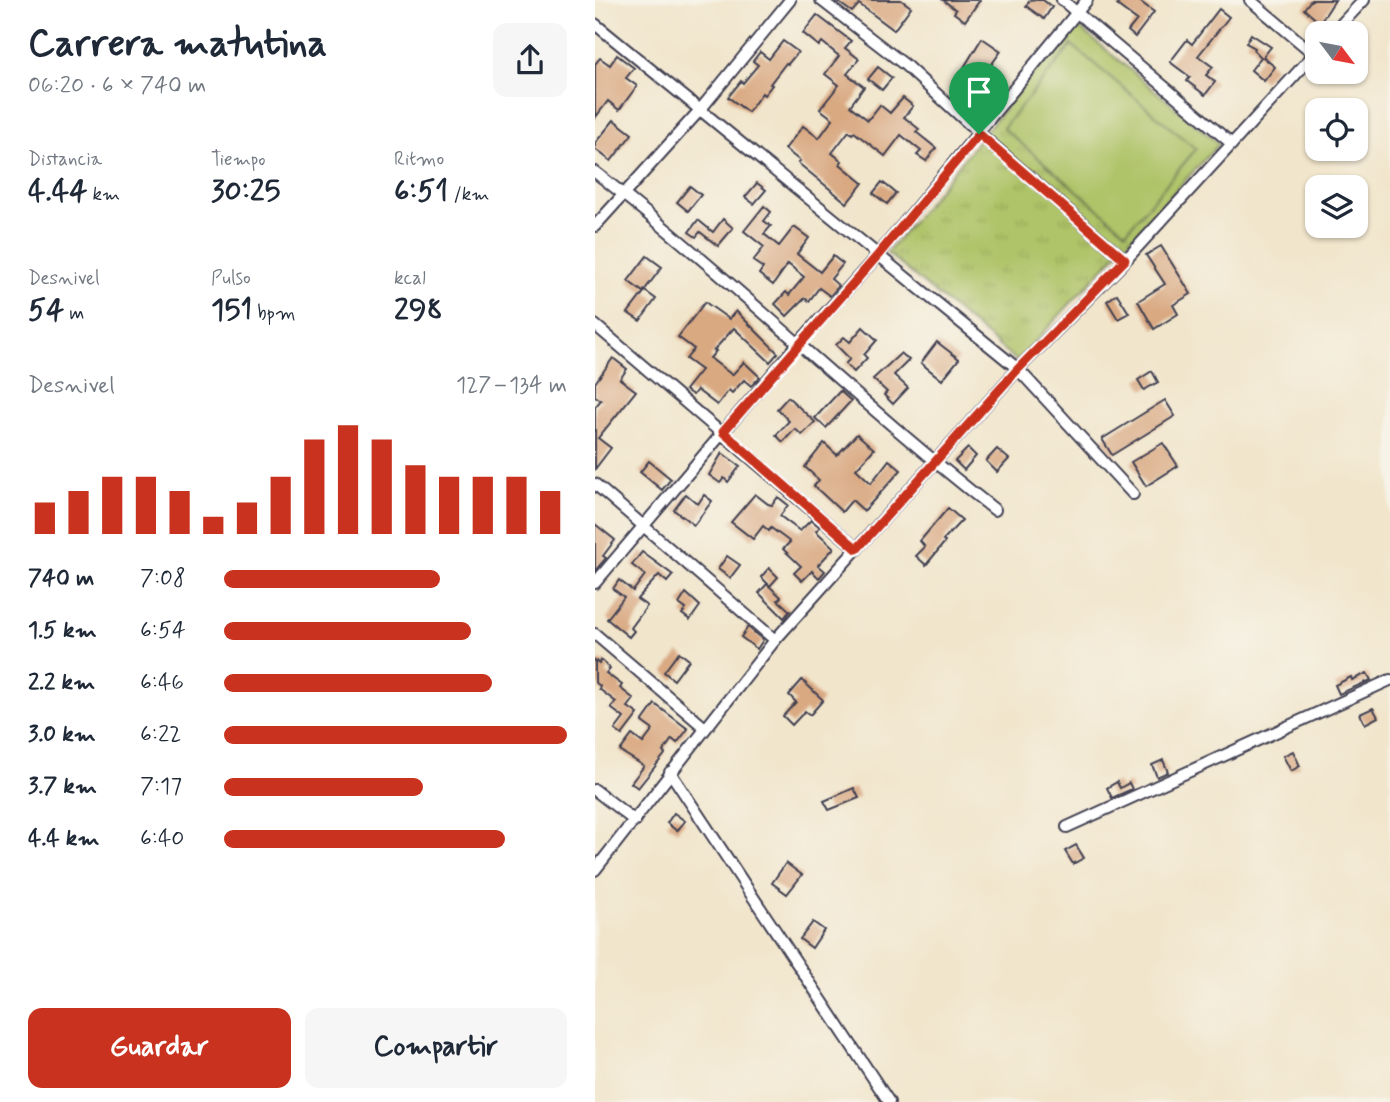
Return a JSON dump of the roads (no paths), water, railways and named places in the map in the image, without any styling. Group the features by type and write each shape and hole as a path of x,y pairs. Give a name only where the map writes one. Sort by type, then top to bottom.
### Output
{"street":[{"path":"595,226 700,110 790,0"},
{"path":"821,0 905,65 979,134 1125,260"},
{"path":"1062,0 1232,144"},
{"path":"595,583 798,344 878,255 1087,0"},
{"path":"1250,0 1305,43"},
{"path":"1344,21 1364,0"},
{"path":"595,24 1018,369 1133,494"},
{"path":"595,870 775,640 1018,369 1125,260 1305,64"},
{"path":"595,172 935,463 995,510"},
{"path":"595,325 857,549"},
{"path":"595,484 775,640"},
{"path":"595,634 705,728"},
{"path":"1067,827 1390,680"},
{"path":"670,772 890,1102"},
{"path":"595,790 635,821"}]}
